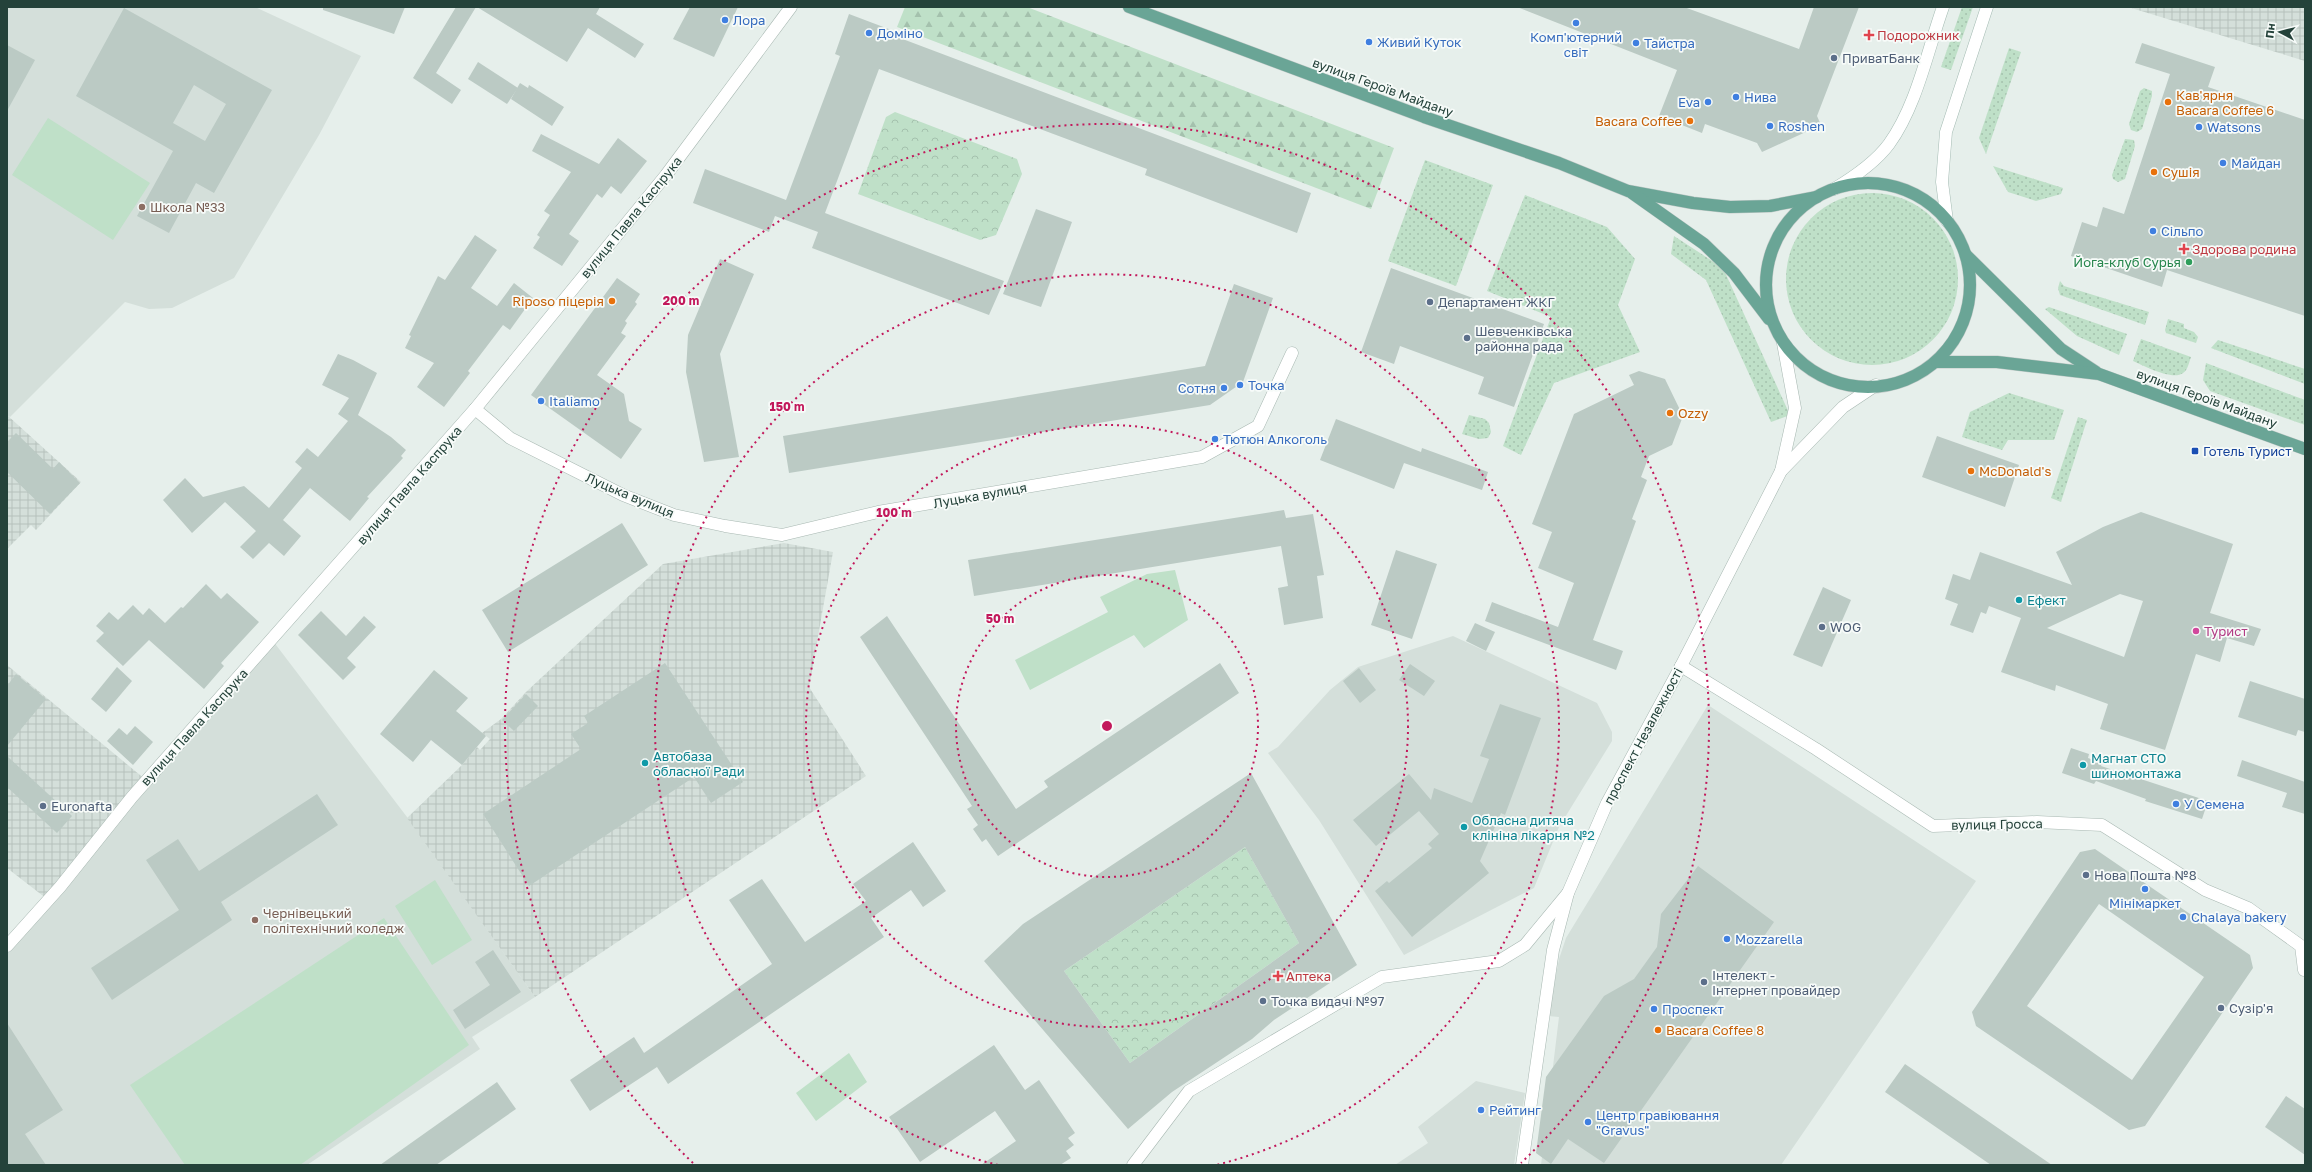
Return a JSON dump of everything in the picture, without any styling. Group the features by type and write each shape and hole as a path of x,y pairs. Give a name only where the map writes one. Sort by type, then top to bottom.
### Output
{"main road":[{"name":"вулиця Героїв Майдану","path":"1129,7 1424,117 1559,163 1628,190"},
{"path":"1628,190 1704,244 1734,273 1772,323 1783,343 1802,364 1814,373 1834,383 1855,388 1876,385 1919,375 1937,362 1953,342 1966,312 1970,293 1969,274 1965,255 1958,237 1947,221 1926,202 1909,192 1891,186 1866,184 1834,189 1817,197 1791,218 1778,236 1770,257 1766,279 1766,302 1772,323"},
{"path":"1628,190 1693,203 1730,207 1770,206 1817,197"},
{"path":"1965,255 2061,349 2099,374"},
{"path":"1937,362 1997,362 2099,374"},
{"name":"вулиця Героїв Майдану","path":"2099,374 2305,448"}],"street":[{"name":"вулиця Павла Каспрука","path":"7,946 60,887 132,797 475,409 666,175 791,7"},
{"path":"1834,189 1856,175 1888,145 1906,112 1920,76 1943,7"},
{"path":"1947,221 1942,182 1943,152 1946,132 1987,7"},
{"path":"1781,471 1794,408 1783,343"},
{"name":"Луцька вулиця","path":"475,409 510,438 623,495 674,515 725,526 782,535 878,512 1202,457 1258,426 1292,353"},
{"path":"1781,471 1843,408 1876,385"},
{"name":"проспект Незалежності","path":"1133,1165 1189,1091 1382,977 1499,961 1525,945 1568,892 1607,803 1681,666 1781,471"},
{"name":"вулиця Гросса","path":"1681,666 1816,749 1932,826 2037,822 2102,825 2205,890 2254,912 2301,946 2304,970"},
{"path":"1522,1165 1553,950 1568,892"}],"shaded area":[{"name":"Школа №33","path":"7,7 255,7 361,56 319,135 234,278 172,308 149,309 125,302 10,417 7,415"},
{"path":"2128,7 2305,7 2305,61"},
{"path":"7,415 81,482 36,530 31,525 7,549"},
{"path":"784,543 833,552 809,687 866,776 535,997 407,818 462,765 477,747 480,750 490,739 482,733 501,719 526,692 663,564"},
{"path":"1453,636 1597,703 1612,732 1612,741 1559,827 1534,888 1404,955 1319,820 1268,753 1278,747 1330,690 1358,667"},
{"name":"Чернівецький політехнічний коледж","path":"273,641 407,817 535,997 472,1037 480,1049 307,1165 7,1165 7,944"},
{"path":"7,665 146,780 47,899 7,868"},
{"path":"1708,705 1976,881 1781,1165 1541,1165 1559,1017 1548,1016 1559,959 1566,938"},
{"name":"Рейтинг","path":"1476,1081 1525,1093 1514,1165 1395,1165 1428,1143 1418,1127"}],"green space":[{"path":"905,7 1027,7 1394,148 1371,209 897,27"},
{"path":"1962,7 1973,7 1951,70 1941,67"},
{"path":"2009,48 2021,52 1986,154 1979,138"},
{"path":"2144,88 2152,91 2152,96 2142,129 2137,132 2131,130 2129,124 2140,91"},
{"path":"895,112 1017,159 1022,174 996,235 980,240 858,194 886,117"},
{"path":"48,118 150,183 113,240 12,175"},
{"path":"2125,139 2134,140 2135,146 2125,179 2118,182 2113,179 2112,175"},
{"path":"1425,160 1493,185 1456,286 1388,261"},
{"path":"1993,166 2063,188 2061,194 2036,201 2008,192"},
{"path":"1872,193 1889,195 1905,200 1920,208 1933,218 1943,231 1951,246 1956,262 1958,279 1956,296 1951,312 1943,327 1933,340 1920,350 1905,358 1889,363 1872,365 1855,363 1839,358 1824,350 1811,340 1801,327 1793,312 1788,296 1786,279 1788,262 1793,246 1801,231 1811,218 1824,208 1839,200 1855,195"},
{"path":"1525,195 1607,227 1635,259 1618,305 1640,352 1554,383 1521,455 1503,446 1551,317 1487,291"},
{"path":"1674,236 1723,268 1790,415 1771,422 1706,280 1671,254"},
{"path":"2060,281 2064,286 2149,312 2145,325 2060,295 2058,288"},
{"path":"2049,307 2127,334 2119,355 2077,336 2045,309"},
{"path":"2168,319 2184,324 2184,328 2194,332 2198,337 2196,343 2166,333 2165,330"},
{"path":"2141,339 2191,357 2186,370 2178,375 2166,374 2133,361"},
{"path":"2218,340 2305,369 2305,384 2211,348"},
{"path":"2206,363 2305,400 2305,425 2210,391 2203,380"},
{"path":"2009,393 2064,410 2054,440 2008,440 2002,450 1962,437 1970,412"},
{"path":"1469,415 1485,419 1489,423 1491,432 1488,438 1479,439 1462,434"},
{"path":"2078,417 2087,420 2061,502 2051,498"},
{"path":"1175,570 1188,620 1144,648 1134,635 1030,690 1015,660 1108,612 1100,597 1147,574"},
{"path":"1245,847 1299,943 1130,1063 1064,971"},
{"path":"435,880 472,940 432,965 395,906"},
{"path":"384,918 469,1045 300,1165 185,1165 130,1085"},
{"path":"849,1053 867,1082 816,1121 796,1093"}],"building":[{"path":"323,7 405,7 394,34 323,10"},
{"path":"456,7 476,7 436,73 461,90 452,104 413,78"},
{"path":"477,7 600,7 596,14 644,44 635,58 588,28 567,62"},
{"path":"690,7 738,7 714,57 673,39"},
{"path":"1517,7 1684,7 1799,49 1814,7 1859,7 1817,116 1821,125 1762,152 1757,143 1705,124 1702,133 1659,116 1677,70"},
{"path":"124,8 272,90 214,193 196,183 169,233 137,216 173,151 76,96","holes":["194,85 226,104 205,141 173,123"]},
{"path":"849,14 894,31 892,35 1311,193 1297,233 1145,175 1147,169 879,69 825,213 1004,281 989,315 812,248 818,232 775,216 769,232 693,203 705,169 786,200 840,56 835,54"},
{"name":"Майдан","path":"2142,43 2215,67 2208,87 2305,120 2305,316 2167,270 2162,287 2071,256 2082,222 2097,227 2103,207 2124,214 2170,74 2135,63"},
{"path":"7,45 35,60 7,111"},
{"path":"478,62 518,88 507,104 468,79"},
{"path":"520,83 528,88 529,85 564,107 552,126 511,99"},
{"path":"541,134 599,164 618,138 647,161 621,194 611,186 602,198 597,194 569,234 579,241 562,266 533,248 540,237 537,235 550,215 544,211 571,172 532,151"},
{"path":"1036,209 1072,222 1041,307 1003,294"},
{"path":"475,235 497,250 471,288 497,306 514,283 533,298 510,330 503,325 468,371 470,373 444,407 417,387 434,363 405,348 411,336 409,335 438,276 445,280"},
{"path":"720,259 754,274 720,354 739,457 704,462 686,372 688,335"},
{"path":"1391,268 1544,324 1514,407 1478,394 1484,377 1400,346 1394,364 1361,352"},
{"path":"617,278 640,294 635,302 637,304 625,321 627,323 621,333 626,336 597,375 624,394 629,421 642,429 621,459 531,395"},
{"path":"1234,284 1273,298 1243,382 1210,405 789,473 783,436 1205,366"},
{"path":"338,354 377,373 358,415 391,437 406,450 401,456 403,458 367,497 369,498 350,521 310,488 283,520 301,536 284,556 269,543 253,559 240,547 256,531 225,502 192,533 163,500 185,478 203,497 244,486 269,508 302,468 295,462 307,448 318,457 348,421 338,414 349,398 322,385"},
{"path":"1639,371 1665,379 1683,416 1672,445 1649,456 1641,477 1647,480 1632,519 1636,521 1593,640 1623,651 1616,670 1485,621 1492,602 1558,627 1574,583 1538,568 1552,532 1532,524 1574,414 1634,385 1629,375"},
{"path":"1336,419 1421,452 1422,448 1488,472 1482,490 1404,463 1394,489 1320,460"},
{"path":"16,433 53,469 59,462 80,483 50,514 7,472 7,442"},
{"name":"McDonald's","path":"1937,436 2019,465 2005,507 1922,477"},
{"path":"1284,510 1286,518 1313,514 1324,575 1317,576 1323,618 1284,625 1278,588 1288,586 1281,546 974,596 968,560"},
{"name":"Турист","path":"2141,512 2233,544 2210,613 2261,629 2254,646 2227,638 2220,662 2196,654 2165,750 2100,729 2108,704 2056,685 2055,691 2001,672 2021,618 1989,606 1986,614 1981,612 1973,633 1950,625 1958,604 1945,599 1953,574 1970,580 1980,552 2072,585 2056,552 2103,527","holes":["2120,594 2143,601 2124,657 2047,628"]},
{"path":"622,523 648,565 508,652 482,610"},
{"path":"1396,550 1437,564 1412,639 1371,625"},
{"path":"206,584 221,599 227,593 259,622 221,663 224,666 204,689 149,640 123,666 96,641 104,633 96,626 109,612 118,620 133,605 143,615 149,608 165,623 181,607 183,608"},
{"name":"WOG","path":"1823,587 1851,600 1822,667 1793,655"},
{"path":"321,611 346,636 364,616 376,627 347,658 356,667 343,680 298,635"},
{"path":"887,616 1016,809 1048,787 1044,781 1220,663 1239,693 998,856 986,839 982,842 973,829 978,825 967,809 972,806 860,637"},
{"path":"1475,623 1495,632 1486,651 1466,641"},
{"name":"Автобаза обласної Ради","path":"665,663 743,782 711,803 694,777 529,886 483,814 581,749 571,734 588,723 584,716"},
{"path":"1410,664 1435,681 1424,696 1399,680"},
{"path":"117,667 132,681 106,712 91,699"},
{"path":"1359,668 1376,690 1360,703 1343,681"},
{"path":"434,670 468,698 456,711 486,736 462,765 431,740 413,762 380,734"},
{"path":"16,674 46,699 7,746 7,686"},
{"path":"2250,681 2305,699 2305,732 2298,730 2296,736 2238,717"},
{"path":"526,694 538,706 514,731 502,720"},
{"name":"Обласна дитяча клініна лікарня №2","path":"1500,704 1541,718 1505,815 1501,813 1480,861 1489,873 1412,937 1375,891 1387,881 1389,883 1432,848 1428,844 1439,834 1419,811 1376,846 1353,820 1409,774 1431,800 1434,788 1472,803 1489,759 1480,756"},
{"path":"135,726 153,742 133,765 107,741 119,728 127,735"},
{"path":"2071,748 2089,754 2088,758 2102,763 2101,766 2208,801 2202,819 2145,801 2146,799 2096,781 2094,784 2062,773"},
{"path":"7,756 72,816 57,833 7,787"},
{"path":"2242,760 2305,782 2305,814 2282,807 2287,793 2237,776"},
{"path":"1251,773 1357,965 1274,1020 1252,1039 1172,1092 1128,1129 984,961 1023,924","holes":["1245,847 1299,943 1130,1063 1064,971"]},
{"path":"317,794 338,825 221,902 232,920 112,1000 91,968 179,910 146,860 178,839 199,871"},
{"path":"913,842 946,891 923,907 911,890 871,918 884,937 668,1084 657,1067 590,1111 570,1080 634,1037 644,1053 772,964 729,900 762,879 805,942 866,901 853,884"},
{"path":"2095,849 2250,955 2253,968 2145,1126 2129,1130 1976,1026 1972,1012 2080,852","holes":["2099,904 2204,977 2132,1080 2027,1006"]},
{"name":"Проспект","path":"1698,866 1774,922 1604,1163 1568,1139 1551,1164 1536,1153 1546,1077 1604,996 1634,979 1657,947 1661,914"},
{"path":"493,950 521,992 465,1029 453,1010 490,985 475,962"},
{"path":"7,1023 63,1110 25,1134 46,1165 7,1165"},
{"path":"994,1045 1025,1090 1039,1080 1075,1133 1068,1138 1074,1145 1066,1151 1071,1158 1060,1165 981,1165 1016,1141 995,1111 920,1162 889,1117"},
{"path":"1905,1064 2052,1165 1991,1165 1885,1092"},
{"path":"497,1082 516,1109 436,1165 380,1165"},
{"path":"2286,1096 2305,1109 2305,1155 2265,1127"}],"place":[{"name":"Лора","path":"725,20"},
{"name":"Комп'ютерний світ","path":"1576,23"},
{"name":"Доміно","path":"869,33"},
{"name":"Подорожник","path":"1869,35"},
{"name":"Живий Куток","path":"1369,42"},
{"name":"Тайстра","path":"1636,43"},
{"name":"ПриватБанк","path":"1834,58"},
{"name":"Нива","path":"1736,97"},
{"name":"Eva","path":"1708,102"},
{"name":"Кав'ярня Bacara Coffee 6","path":"2168,102"},
{"name":"Bacara Coffee","path":"1690,121"},
{"name":"Roshen","path":"1770,126"},
{"name":"Watsons","path":"2199,127"},
{"name":"Майдан","path":"2223,163"},
{"name":"Сушія","path":"2154,172"},
{"name":"Школа №33","path":"142,207"},
{"name":"Сільпо","path":"2153,231"},
{"name":"Здорова родина","path":"2184,249"},
{"name":"Йога-клуб Сурья","path":"2189,262"},
{"name":"Riposo піцерія","path":"612,301"},
{"name":"Департамент ЖКГ","path":"1430,302"},
{"name":"Шевченківська районна рада","path":"1467,338"},
{"name":"Точка","path":"1240,385"},
{"name":"Сотня","path":"1224,388"},
{"name":"Italiamo","path":"541,401"},
{"name":"Ozzy","path":"1670,413"},
{"name":"Тютюн Алкоголь","path":"1215,439"},
{"name":"Готель Турист","path":"2195,451"},
{"name":"McDonald's","path":"1971,471"},
{"name":"Ефект","path":"2019,600"},
{"name":"WOG","path":"1822,627"},
{"name":"Турист","path":"2196,631"},
{"name":"Автобаза обласної Ради","path":"645,763"},
{"name":"Магнат СТО шиномонтажа","path":"2083,765"},
{"name":"У Семена","path":"2176,804"},
{"name":"Euronafta","path":"43,806"},
{"name":"Обласна дитяча клініна лікарня №2","path":"1464,827"},
{"name":"Нова Пошта №8","path":"2086,875"},
{"name":"Мінімаркет","path":"2145,889"},
{"name":"Chalaya bakery","path":"2183,917"},
{"name":"Чернівецький політехнічний коледж","path":"255,920"},
{"name":"Mozzarella","path":"1727,939"},
{"name":"Аптека","path":"1278,976"},
{"name":"Інтелект - Інтернет провайдер","path":"1704,982"},
{"name":"Точка видачі №97","path":"1263,1001"},
{"name":"Сузір'я","path":"2221,1008"},
{"name":"Проспект","path":"1654,1009"},
{"name":"Bacara Coffee 8","path":"1658,1030"},
{"name":"Рейтинг","path":"1481,1110"},
{"name":"Центр гравіювання \"Gravus\"","path":"1588,1122"}]}
